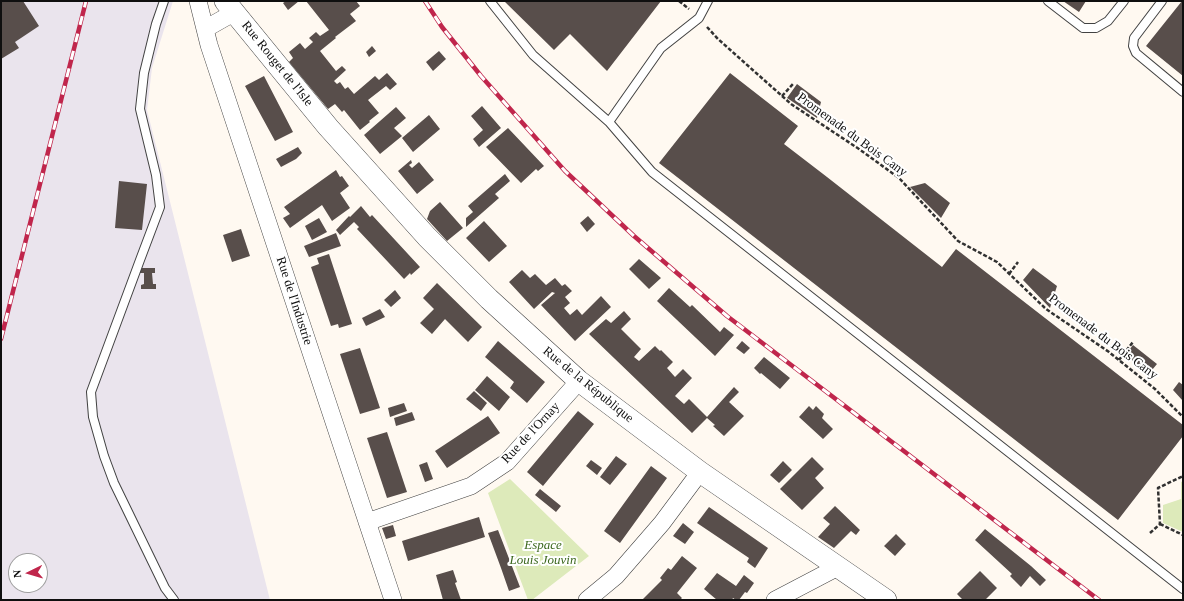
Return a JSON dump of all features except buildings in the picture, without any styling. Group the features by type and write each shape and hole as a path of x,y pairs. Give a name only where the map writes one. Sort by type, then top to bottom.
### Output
{"street":[{"name":"Rue de l'Industrie","path":"198,1 209,45 393,600"},
{"path":"205,29 230,7"},
{"name":"Rue Rouget de l'Isle","path":"230,7 328,127"},
{"name":"Rue de la République","path":"328,127 426,237 488,299 579,381 700,472 886,600"},
{"name":"Rue de l'Ornay","path":"367,522 471,486 507,462 579,381"},
{"path":"587,600 616,576 657,529 700,472"},
{"path":"775,600 838,567"}],"lane":[{"path":"164,1 156,24 144,72 140,109 156,175 160,207 91,392 93,417 104,456 114,483 165,588 174,600"},
{"path":"490,1 533,54 609,122 652,172 1183,589"},
{"path":"609,122 661,48 699,18 708,1"},
{"path":"1048,1 1083,28 1096,28 1108,21 1124,1"},
{"path":"1162,1 1134,38 1133,46 1136,53 1183,92"}],"path":[{"name":"Promenade du Bois Cany","path":"679,1 692,11 718,39 791,104 899,178 958,241 997,262 1046,309 1109,352 1155,389 1183,417"},
{"path":"782,96 793,84"},
{"path":"1009,274 1018,262"},
{"path":"1119,360 1133,342"},
{"path":"1160,524 1158,488 1183,476"},
{"path":"1150,533 1160,524"},
{"path":"1160,524 1183,535"}],"shaded area":[{"path":"1,1 173,1 152,68 147,110 270,600 1,600"}],"green space":[{"name":"Espace Louis Jouvin","path":"510,479 589,556 532,600 528,600 488,493"},
{"path":"1183,481 1183,532 1163,523 1163,505 1181,499 1181,482"}],"railway":[{"path":"1,339 86,1"},
{"path":"425,1 442,27 481,76 565,171 634,236 727,316 1099,600"}]}
